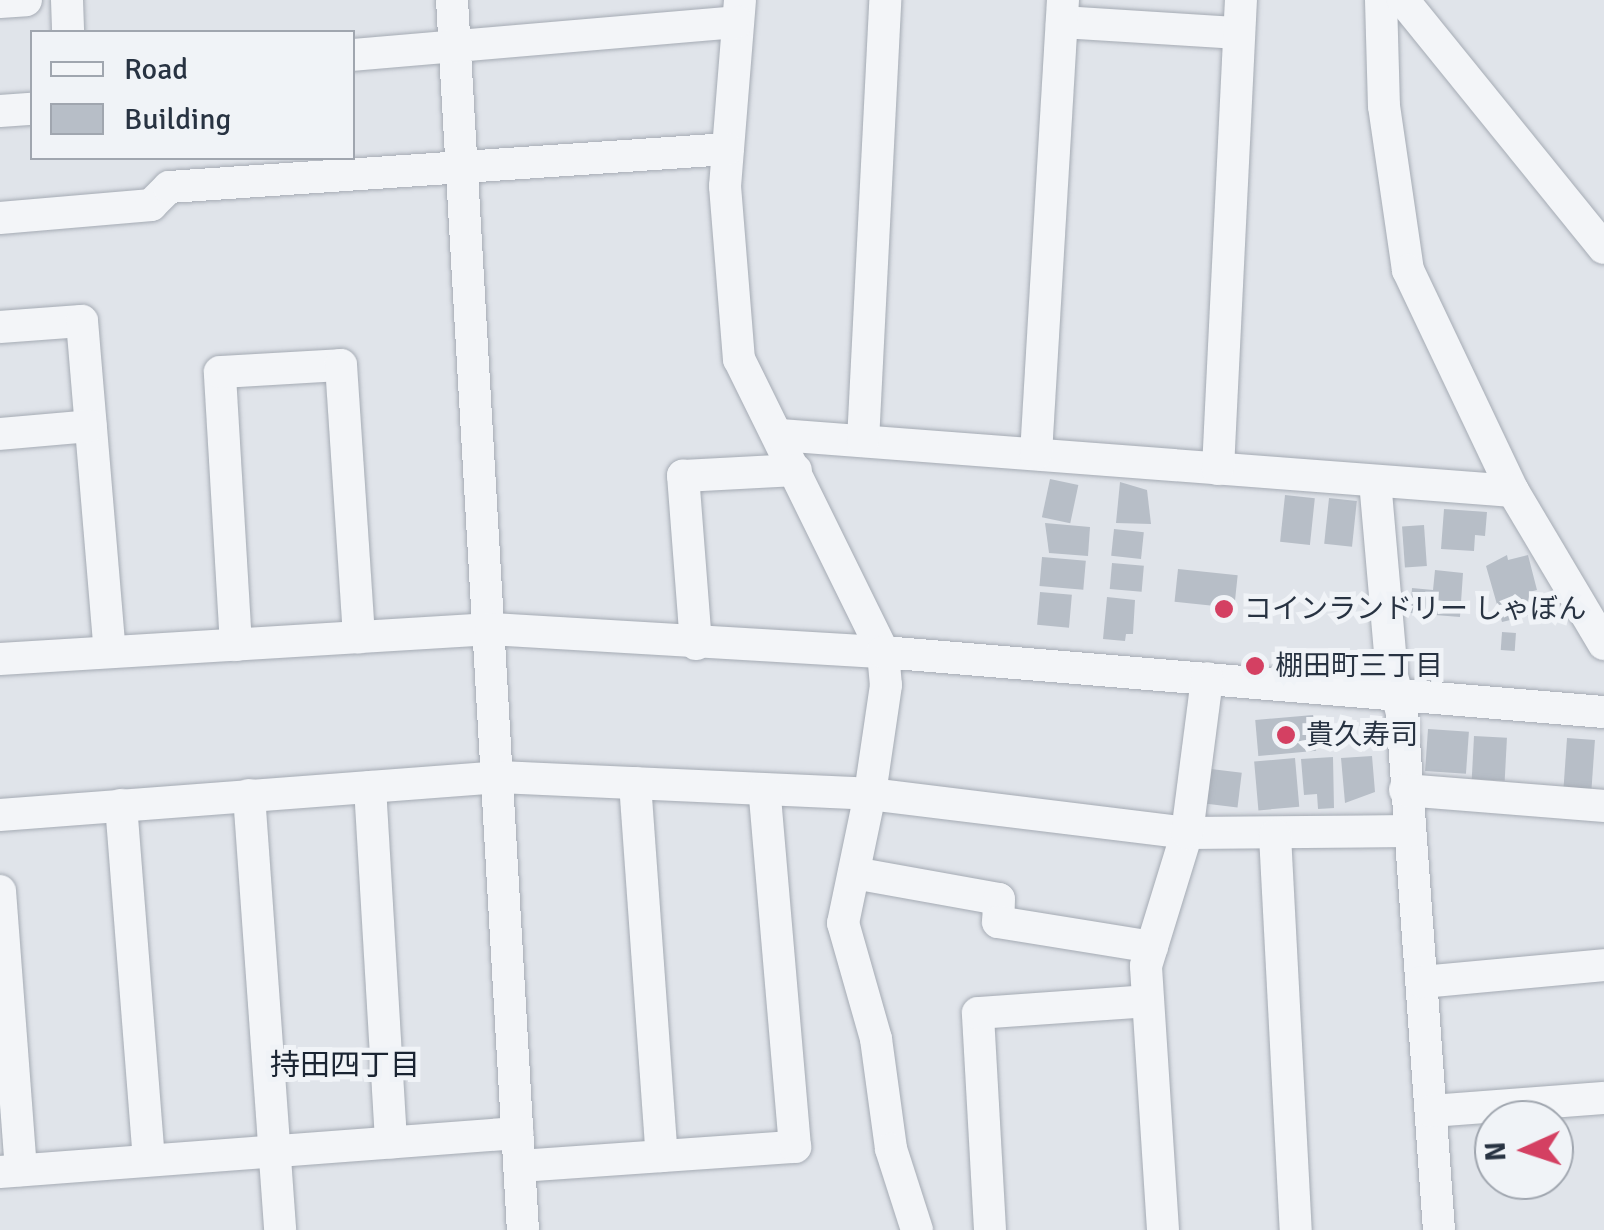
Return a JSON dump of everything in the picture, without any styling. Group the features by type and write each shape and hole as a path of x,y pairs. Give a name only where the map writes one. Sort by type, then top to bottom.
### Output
{"street":[{"path":"0,2 26,0"},
{"path":"67,0 68,30"},
{"path":"452,0 524,1230"},
{"path":"863,441 885,0"},
{"path":"1218,469 1241,0"},
{"path":"1381,0 1384,106 1408,270 1513,492 1596,608 1604,644"},
{"path":"1403,0 1604,248"},
{"path":"355,55 739,11 728,148 739,359 780,434 883,652 886,685 870,794 842,922 876,1039 891,1149 917,1230"},
{"path":"1036,454 1062,11 1240,33"},
{"path":"0,111 30,108"},
{"path":"0,218 151,204 170,187 728,148"},
{"path":"0,327 82,321 110,652"},
{"path":"236,645 220,372 341,365 358,638"},
{"path":"0,434 90,426"},
{"path":"780,434 1513,492"},
{"path":"696,644 682,476 796,470"},
{"path":"1375,481 1406,790 1439,1230"},
{"path":"0,659 491,629 883,652 1604,712"},
{"path":"1163,1230 1148,1001 1152,947 1187,834 1207,678"},
{"path":"0,815 499,777 870,794 1187,834 1409,831"},
{"path":"635,783 662,1156"},
{"path":"370,787 391,1142"},
{"path":"0,891 10,1171 391,1142 662,1156 795,1147 764,790"},
{"path":"1406,790 1604,806"},
{"path":"249,795 280,1230"},
{"path":"121,805 150,1160"},
{"path":"1275,834 1296,1230"},
{"path":"854,873 1000,899 998,922 1152,947"},
{"path":"1422,982 1604,965"},
{"path":"990,1230 978,1013 1148,1001"},
{"path":"1431,1111 1604,1098"}],"building":[{"path":"1050,479 1078,485 1070,523 1042,517"},
{"path":"1120,482 1147,490 1151,524 1116,523"},
{"path":"1285,495 1315,498 1310,545 1280,542"},
{"path":"1329,498 1357,501 1352,547 1324,544"},
{"path":"1444,509 1487,512 1485,536 1475,535 1474,551 1441,549"},
{"path":"1045,523 1090,527 1088,556 1049,553"},
{"path":"1424,525 1427,566 1405,567 1402,527"},
{"path":"1114,529 1144,532 1141,559 1111,556"},
{"path":"1507,555 1508,560 1528,555 1537,590 1529,592 1535,614 1502,622 1486,566"},
{"path":"1042,557 1086,561 1083,590 1039,586"},
{"path":"1112,563 1144,566 1142,592 1110,589"},
{"path":"1178,569 1238,575 1234,608 1175,602"},
{"path":"1435,570 1463,573 1460,617 1410,613 1412,588 1433,590"},
{"path":"1040,592 1072,595 1069,628 1037,625"},
{"path":"1107,597 1135,600 1133,634 1126,634 1125,641 1103,639"},
{"path":"1502,632 1516,633 1515,651 1501,650"},
{"path":"1313,715 1316,751 1258,756 1255,720"},
{"path":"1428,729 1469,732 1466,774 1425,771"},
{"path":"1474,736 1507,738 1505,781 1472,779"},
{"path":"1567,738 1595,740 1592,789 1564,787"},
{"path":"1372,756 1375,792 1345,803 1341,758"},
{"path":"1333,757 1334,808 1318,809 1317,794 1304,795 1301,759"},
{"path":"1295,758 1299,807 1258,810 1254,762"},
{"path":"1211,769 1242,773 1238,808 1207,804"}],"place":[{"name":"コインランドリー しゃぼん","path":"1224,609"},
{"name":"棚田町三丁目","path":"1255,666"},
{"name":"貴久寿司","path":"1286,735"}],"district":[{"name":"持田四丁目","path":"345,1066"}]}
